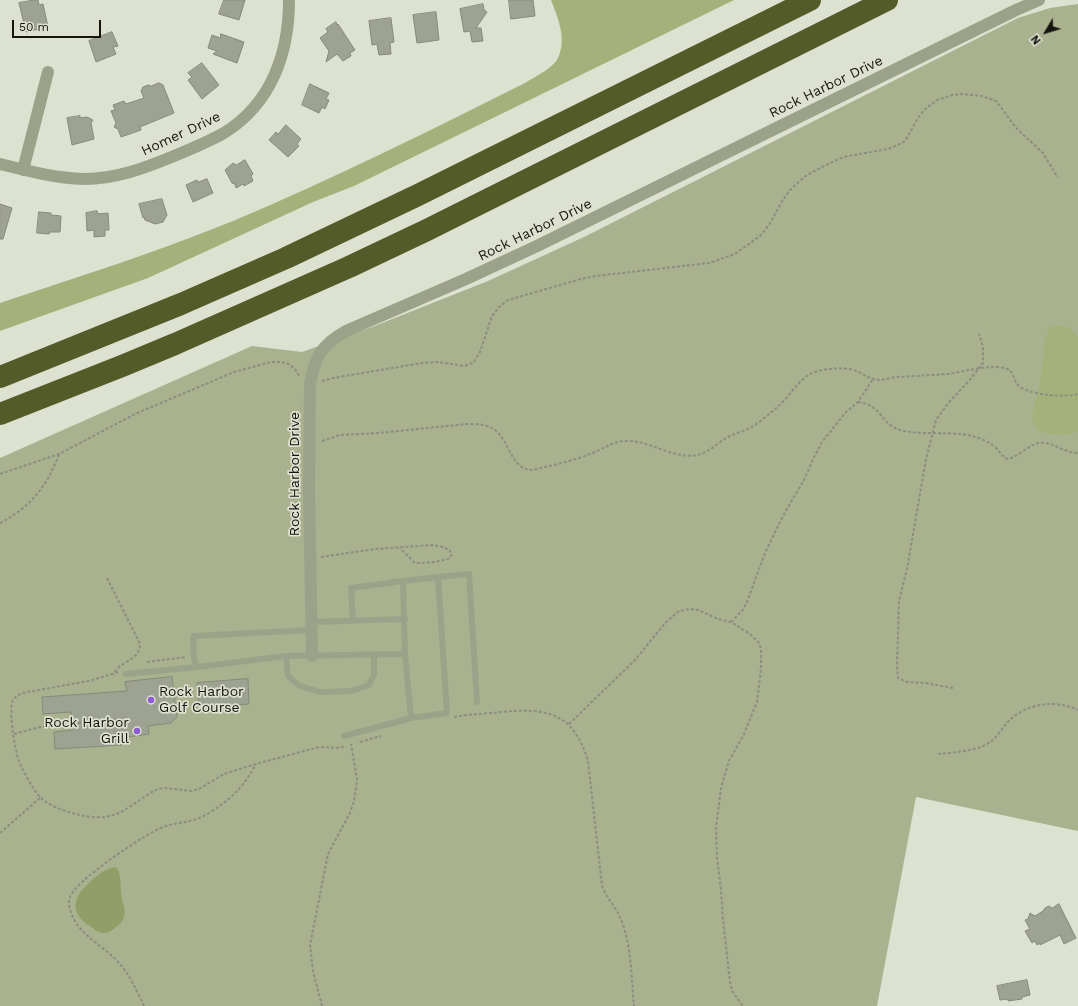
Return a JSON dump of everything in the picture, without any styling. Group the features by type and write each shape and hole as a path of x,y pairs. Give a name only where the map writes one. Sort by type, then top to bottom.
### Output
{"highway":[{"path":"0,377 174,307 286,258 398,205 810,0"},
{"path":"0,414 175,344 349,267 427,230 887,0"}],"street":[{"name":"Homer Drive","path":"0,164 56,177 85,179 108,177 134,172 209,141 225,132 255,107 266,93 274,77 282,56 286,37 289,0"},
{"name":"Rock Harbor Drive","path":"312,656 309,447 310,384 312,371 321,350 330,340 346,331 466,279 537,246 1039,0"},
{"path":"23,170 48,72"}],"lane":[{"path":"353,621 351,588 438,576 469,574 477,702"},
{"path":"344,736 411,718 447,713 438,576"},
{"path":"403,581 405,654 411,718"},
{"path":"197,667 194,658 193,641 193,638 196,636 353,621 405,619"},
{"path":"126,674 286,656 405,654"},
{"path":"286,656 288,676 300,686 320,692 338,692 352,691 369,685 374,674 374,655"}],"path":[{"path":"0,474 59,454 135,414 166,400 234,372 260,364 281,362 289,364 299,374 300,388 333,378 422,363 438,362 459,366 469,365 478,358 495,311 508,300 596,276 709,263 735,254 760,236 770,225 789,190 804,177 843,157 888,149 900,144 905,140 924,110 937,100 945,97 962,94 982,96 996,101 1017,129 1042,153 1058,178"},
{"path":"953,688 925,683 907,682 898,678 899,601 907,569 926,460 936,420 983,363 983,347 978,334"},
{"path":"309,447 328,438 340,435 481,424 496,430 502,437 514,460 525,470 544,468 589,455 610,445 624,441 646,444 678,454 694,456 705,453 726,438 754,426 785,401 807,374 838,368 858,372 873,379 881,380 897,377 947,374 994,367 1008,369 1012,372 1018,385 1029,391 1062,396 1078,394"},
{"path":"731,622 742,611 747,602 758,571 775,533 804,480 822,442 846,412 858,402 873,379"},
{"path":"858,402 871,406 894,428 910,431 961,434 977,438 996,447 1003,457 1007,459 1018,455 1032,446 1043,443 1050,444 1070,453 1078,453"},
{"path":"0,523 11,517 39,493 50,476 59,454"},
{"path":"310,559 375,549 433,546 443,547 452,553 450,558 425,563 415,563 400,548"},
{"path":"107,578 140,644 140,648 136,656 121,666 112,675"},
{"path":"569,724 635,660 666,622 679,611 691,609 698,610 718,619 731,622 755,638 761,649 757,702 744,734 729,761 721,788 716,828 717,858 730,982 732,991 743,1006"},
{"path":"143,663 192,657 191,644 193,641"},
{"path":"119,672 82,683 22,693 12,701 11,708 15,749 19,761 23,771 41,797 53,805 74,813 91,817 114,815 158,789 165,788 192,791 224,774 256,764 319,747 337,748 383,736"},
{"path":"938,754 952,753 984,746 992,740 1008,722 1018,714 1031,707 1047,703 1062,705 1078,710"},
{"path":"452,717 467,714 479,715 536,710 548,713 569,724 575,732 588,760 600,878 605,894 619,915 627,940 634,1006"},
{"path":"14,734 40,727 125,718"},
{"path":"322,1006 310,945 328,854 350,813 354,801 357,779 351,744"},
{"path":"144,1006 127,972 112,955 86,934 75,921 69,905 70,897 74,889 90,874 144,837 163,827 199,819 220,805 241,788 247,781 256,764"},
{"path":"0,833 41,797"}],"shaded area":[{"path":"551,0 734,0 354,186 313,202 148,278 0,331 0,303 146,254 233,221 380,154 539,75 556,62 561,51 562,36"},
{"path":"1078,4 1078,831 916,797 877,1006 0,1006 0,458 252,346 302,352 372,327 488,281 584,237 1018,18 1050,8"},
{"path":"1060,325 1069,328 1078,337 1078,432 1051,435 1036,429 1032,418 1039,388 1045,337 1051,327"},
{"path":"114,867 117,868 120,875 121,895 125,912 124,919 111,931 101,933 84,922 77,912 76,902 81,891 92,880 102,872"}],"building":[{"path":"38,0 39,5 43,4 48,27 26,32 19,3"},
{"path":"224,0 245,0 239,20 219,14"},
{"path":"509,0 533,0 535,16 511,19"},
{"path":"483,4 484,10 487,12 476,28 481,28 483,41 472,42 470,31 464,32 460,9"},
{"path":"436,12 439,40 417,43 413,15"},
{"path":"391,18 394,42 390,43 391,54 379,55 377,44 372,45 369,21"},
{"path":"336,22 355,50 350,53 351,56 343,61 337,54 326,62 329,51 320,38 328,32 326,29"},
{"path":"112,32 118,46 113,47 116,54 96,62 89,41"},
{"path":"221,34 244,42 237,63 213,54 217,51 208,48 212,35 220,38"},
{"path":"202,63 219,85 202,99 188,80 192,77 188,73"},
{"path":"159,83 163,85 174,113 140,127 141,130 121,137 118,129 114,127 116,123 111,111 115,110 113,105 124,101 126,104 144,98 141,91 143,87"},
{"path":"310,84 329,93 326,99 329,100 325,109 322,107 319,113 302,105"},
{"path":"80,116 80,118 87,117 93,120 91,123 94,139 72,145 67,118"},
{"path":"286,125 301,139 297,144 299,146 288,157 269,140 276,132 278,134"},
{"path":"245,160 253,174 251,176 253,181 236,188 235,184 232,183 225,170 233,163 236,165"},
{"path":"207,179 213,193 193,202 186,185 197,180 198,182"},
{"path":"162,199 167,215 163,222 155,224 145,220 139,204"},
{"path":"0,204 12,208 3,239 0,239"},
{"path":"97,211 98,214 108,213 109,230 105,230 105,236 94,237 94,230 87,231 86,213"},
{"path":"39,212 61,216 60,232 50,232 49,234 37,233"},
{"path":"172,677 177,717 171,723 148,726 149,734 121,738 122,745 55,749 54,732 72,730 71,712 43,714 42,697 127,691 125,682"},
{"path":"248,679 249,704 199,707 197,683"},
{"path":"1059,904 1076,938 1064,944 1060,935 1040,945 1040,943 1037,945 1035,941 1032,943 1025,931 1030,929 1025,920 1028,919 1030,913 1035,916 1049,906 1052,908"},
{"path":"1027,980 1030,995 1022,997 1022,999 1008,1001 1008,999 1000,1000 997,986"}],"place":[{"name":"Rock Harbor Golf Course","path":"151,700"},
{"name":"Rock Harbor Grill","path":"137,731"}]}
